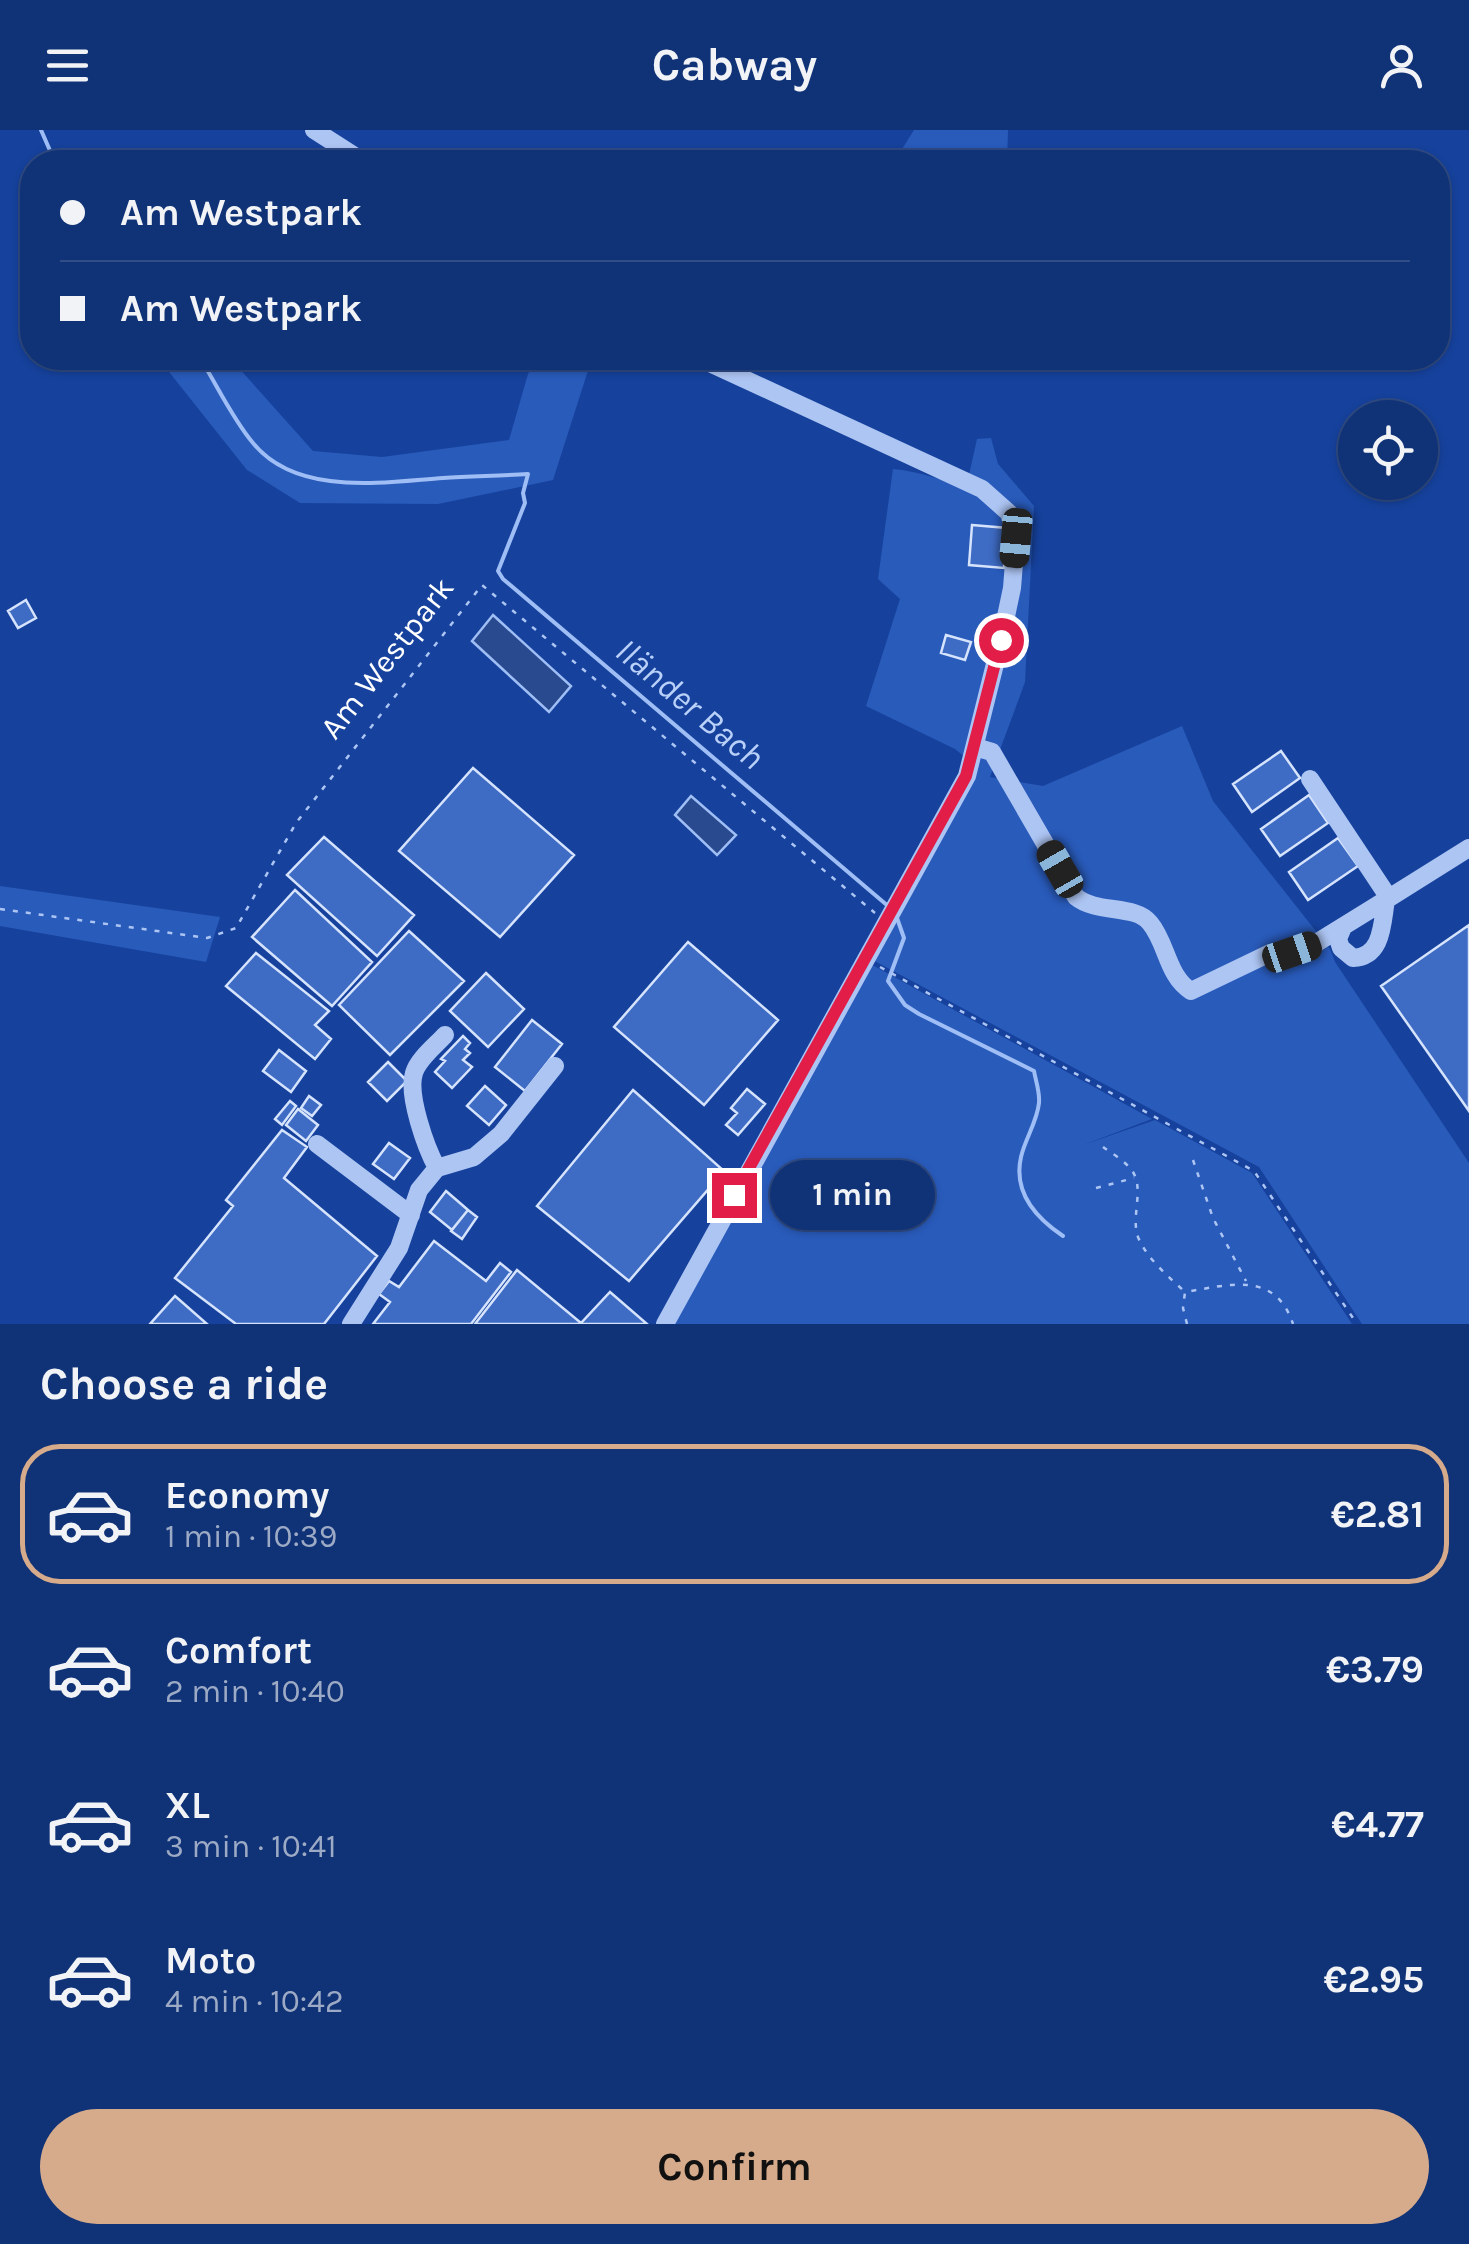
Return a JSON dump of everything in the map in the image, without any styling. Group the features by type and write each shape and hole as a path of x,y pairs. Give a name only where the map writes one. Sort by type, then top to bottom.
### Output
{"street":[{"path":"314,130 345,150"},
{"path":"674,1321 966,776 1012,588 1016,538 1009,513 982,489 933,463 918,462 724,370"},
{"path":"974,747 992,752 1076,897 1088,906 1140,915 1151,923 1180,984 1191,991 1270,953 1292,952 1313,945 1469,848"},
{"path":"1310,779 1388,899 1376,948 1364,958 1353,958 1341,948 1338,939 1343,927"},
{"path":"437,1168 426,1146 413,1080 414,1070 446,1035"},
{"path":"351,1324 399,1248 419,1190 437,1168 474,1157 501,1134 555,1066"},
{"path":"316,1144 410,1215"}],"path":[{"name":"Am Westpark","path":"0,908 207,938 236,928 296,823 482,586 886,920"},
{"path":"890,972 1254,1171 1358,1324"},
{"path":"1103,1147 1131,1168 1136,1177 1134,1224 1139,1240 1185,1292"},
{"path":"1194,1160 1213,1218 1247,1282 1282,1301 1294,1324"},
{"path":"1096,1188 1136,1177"},
{"path":"1185,1292 1247,1282"},
{"path":"1185,1292 1187,1324"}],"shaded area":[{"path":"914,130 1008,130 1007,150 902,150"},
{"path":"168,370 241,370 313,451 382,457 509,440 530,370 588,370 553,480 438,504 300,503 247,470"},
{"path":"991,438 998,464 1034,506 1025,682 990,777 1043,786 1182,726 1213,801 1330,949 1469,1163 1469,1324 1362,1324 1259,1167 869,958 971,762 955,749 866,706 900,599 878,579 893,469 967,484 977,439"},
{"path":"493,615 571,686 549,712 472,641"},
{"path":"691,796 736,835 717,855 675,815"},
{"path":"0,886 220,917 206,962 0,926"},
{"path":"867,962 1152,1119 1083,1145 1155,1120 1252,1173 1352,1324 665,1324"}],"building":[{"path":"972,525 1007,528 1004,568 969,565"},
{"path":"26,600 36,618 18,628 8,611"},
{"path":"946,635 971,642 965,660 941,653"},
{"path":"1281,751 1300,778 1252,812 1233,784"},
{"path":"473,768 574,855 500,937 399,851"},
{"path":"1309,795 1328,823 1280,856 1261,829"},
{"path":"324,837 414,915 377,956 287,875"},
{"path":"1338,838 1358,866 1308,900 1289,872"},
{"path":"295,890 372,962 332,1006 252,937"},
{"path":"1469,925 1469,1111 1381,986"},
{"path":"409,931 464,981 390,1055 339,1005"},
{"path":"688,942 778,1020 704,1105 614,1027"},
{"path":"256,953 329,1011 315,1025 331,1039 315,1059 226,986"},
{"path":"486,973 524,1009 488,1047 450,1011"},
{"path":"532,1020 562,1044 525,1091 495,1067"},
{"path":"463,1036 470,1043 465,1049 470,1053 463,1060 472,1067 452,1088 435,1072 445,1061 441,1059"},
{"path":"279,1050 306,1071 291,1092 263,1071"},
{"path":"388,1062 407,1081 387,1101 368,1082"},
{"path":"485,1086 506,1105 489,1125 467,1106"},
{"path":"747,1089 765,1104 738,1135 726,1125 737,1113 731,1108"},
{"path":"633,1090 724,1171 629,1281 537,1206"},
{"path":"309,1096 321,1105 312,1116 301,1108"},
{"path":"290,1101 296,1106 282,1125 275,1119"},
{"path":"298,1109 318,1125 306,1141 286,1125"},
{"path":"282,1130 307,1147 284,1178 377,1256 324,1324 236,1324 175,1278 233,1206 226,1200"},
{"path":"389,1143 410,1158 394,1179 373,1164"},
{"path":"446,1191 468,1210 452,1230 430,1212"},
{"path":"468,1210 477,1217 462,1239 451,1231"},
{"path":"434,1241 486,1281 500,1263 511,1272 471,1324 373,1324 390,1302 379,1294 389,1281 399,1287"},
{"path":"517,1270 581,1323 610,1292 647,1324 475,1324"},
{"path":"175,1296 207,1324 150,1324"}],"waterway":[{"name":"Iländer Bach","path":"41,130 50,150"},
{"name":"Iländer Bach","path":"207,370 253,443 271,460 293,472 317,479 369,483 528,474 523,493 525,503 498,571 503,579 888,906"},
{"name":"Iländer Bach","path":"897,918 904,938 888,981 905,1005 1034,1071 1039,1103 1021,1157 1020,1182 1036,1212 1063,1236"}],"route":[{"path":"734,1195 966,776 1001,640"}]}
